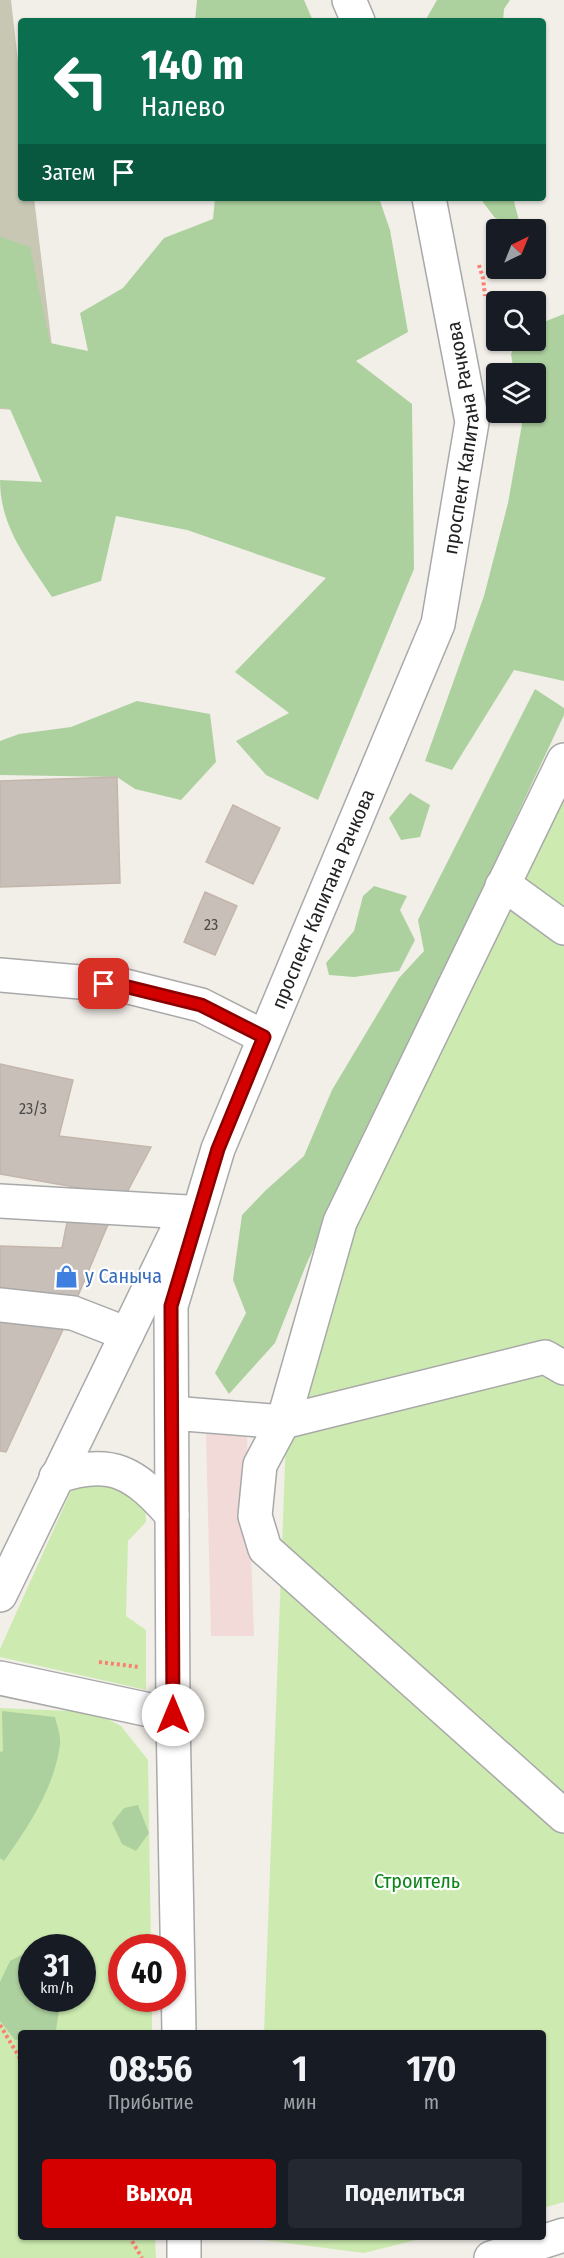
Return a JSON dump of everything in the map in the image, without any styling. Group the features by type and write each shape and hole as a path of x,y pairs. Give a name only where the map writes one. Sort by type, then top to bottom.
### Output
{"street":[{"path":"349,0 357,18"},
{"name":"проспект Капитана Рачкова","path":"179,2030 173,1715 171,1306 218,1149 438,624 472,422 430,201"},
{"path":"564,760 340,1221 282,1422 260,1465 255,1516 265,1549 564,1816"},
{"path":"502,886 516,893 564,928"},
{"path":"0,975 124,986 201,1005 264,1037"},
{"path":"0,1595 187,1212 212,1170"},
{"path":"0,1201 187,1212"},
{"path":"0,1305 73,1313 127,1334"},
{"path":"172,1413 282,1422 545,1357 564,1368"},
{"path":"56,1478 77,1470 99,1468 126,1474 143,1484 172,1515"},
{"path":"0,1678 173,1715"},
{"path":"491,2258 564,2235"},
{"path":"184,2240 184,2258"}],"path":[{"path":"476,258 483,278 485,299"},
{"path":"0,2025 18,2055"},
{"path":"131,2240 142,2258"}],"shaded area":[{"path":"0,0 11,0 18,61 18,201 34,201 60,413 0,409"},
{"path":"206,1434 247,1435 254,1636 211,1636"}],"green space":[{"path":"197,0 304,0 312,18 195,18"},
{"path":"437,0 510,0 504,9 503,18 427,18"},
{"path":"215,201 380,201 390,230 408,332 356,361 412,404 414,569 318,800 266,775 236,741 289,713 235,672 326,578 187,530 116,516 101,581 52,597 17,542 10,528 1,497 0,480 42,482 10,409 0,407 0,235 30,247 50,343 88,351 80,313 123,288 164,238 213,219"},
{"path":"482,201 514,201 519,219 498,219"},
{"path":"564,314 564,681 514,670 452,770 425,761 484,596 508,503 522,423 546,423 546,363 512,363 511,354 512,351 546,351 546,321"},
{"path":"535,689 564,708 564,715 306,1265 275,1343 229,1394 215,1373 246,1313 233,1280 242,1215 304,1156 332,1090 399,978 424,951 418,920"},
{"path":"137,701 210,714 216,762 181,800 135,789 117,777 0,775 0,741 19,734 71,727"},
{"name":"Строитель","path":"564,778 564,2202 546,2207 546,2030 264,2030 290,1329"},
{"path":"410,793 430,805 420,837 401,840 389,818"},
{"path":"374,886 407,896 400,910 415,940 399,971 354,977 329,975 326,963 354,931 363,896"},
{"path":"79,1473 145,1496 146,1522 128,1541 126,1616 146,1630 146,1690 0,1657 0,1649"},
{"path":"0,1708 94,1712 121,1726 148,1760 151,1934 108,1934 108,2012 152,2012 152,2030 18,2030 18,2240 155,2240 156,2258 0,2258"},
{"path":"2,1711 55,1717 60,1741 53,1776 39,1806 4,1861 0,1858"},
{"path":"138,1805 149,1833 136,1851 122,1844 112,1823 124,1808"},
{"path":"18,1957 18,2012 59,2012 56,2030 18,2030 18,2040 15,2040 0,2021 0,1982 10,1961"},
{"path":"264,2240 416,2240 364,2253"}],"building":[{"path":"117,777 120,883 0,887 0,781"},
{"path":"233,805 280,828 253,884 206,862"},
{"path":"205,892 237,906 215,955 184,942"},
{"path":"0,1064 73,1080 59,1136 151,1147 125,1196 0,1174"},
{"path":"68,1217 109,1222 75,1303 0,1289 0,1246 62,1248"},
{"path":"0,1316 67,1321 6,1452 0,1451"}],"place":[{"name":"у Саныча","path":"67,1276"}],"route":[{"path":"104,984 124,986 201,1005 264,1037 218,1149 171,1306 173,1715"}]}
